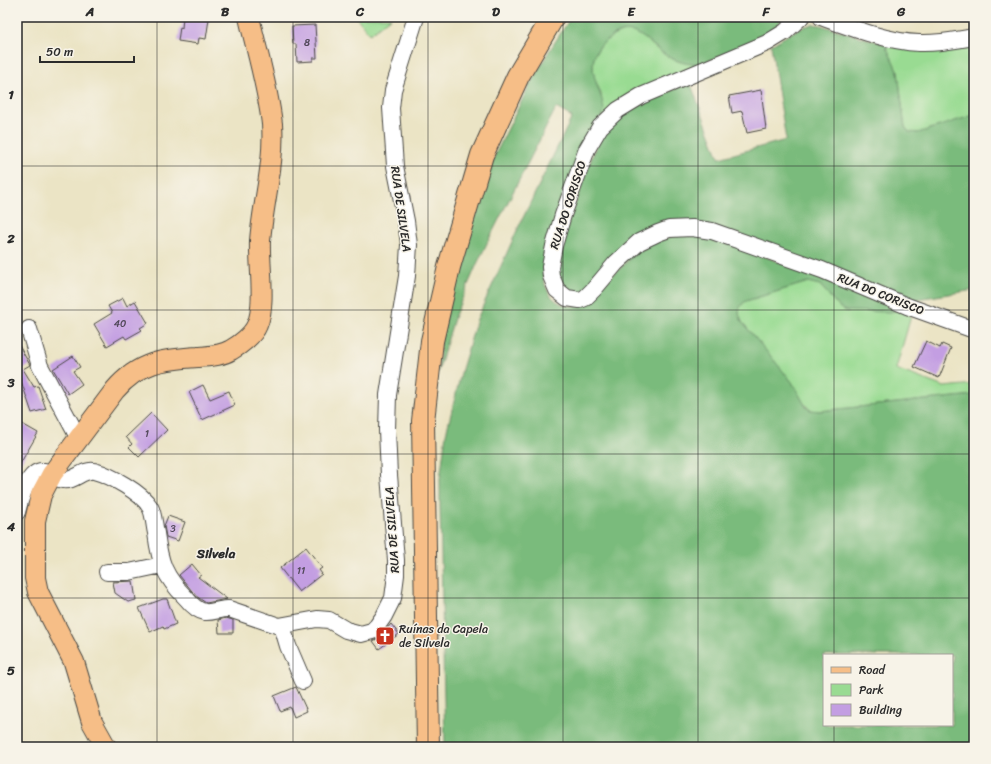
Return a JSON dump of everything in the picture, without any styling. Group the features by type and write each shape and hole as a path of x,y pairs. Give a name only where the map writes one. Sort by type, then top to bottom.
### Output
{"highway":[{"path":"418,747 413,421 429,290 446,225 468,161 493,103 541,17"},
{"path":"428,747 422,421 432,341 449,267 482,155 518,76 553,17"}],"main road":[{"path":"106,747 92,722 74,662 41,599 36,586 36,512 41,495 52,474 115,390 126,378 147,365 164,360 222,354 238,346 256,327 260,311 260,240 270,168 272,126 269,104 249,17"}],"street":[{"name":"RUA DE SILVELA","path":"17,512 26,486 32,477 40,471 47,472 65,480 87,471 94,472 120,483 147,502 152,512 159,556 162,565 173,584 200,610 205,612 224,608 229,609 275,626 324,619 334,621 346,630 360,634 372,631 378,626 393,598 396,575 389,475 387,401 407,276 409,245 395,166 391,108 393,90 416,17"},
{"name":"RUA DO CORISCO","path":"801,17 785,32 766,43 641,96 618,110 600,127 587,149 563,215 552,257 551,276 553,284 557,290 567,298 580,300 585,298 616,263 638,242 669,229 692,228 712,231 822,270 907,306 974,330"},
{"path":"820,17 859,30 911,43 928,43 974,37"},
{"path":"28,329 40,366 79,439"},
{"path":"107,572 129,572 162,565"},
{"path":"282,626 288,646 303,681"}],"green space":[{"path":"356,17 391,17 370,34"},
{"path":"571,17 783,17 776,27 759,38 717,58 697,64 683,63 671,58 641,36 628,31 614,35 601,46 594,57 593,70 604,111 543,274 544,282 550,294 559,303 580,306 630,259 649,244 673,236 695,235 732,244 897,307 895,311 891,312 846,311 840,308 820,285 808,282 746,301 741,306 739,313 742,322 792,382 806,407 810,410 820,411 974,395 974,747 445,747 440,479 446,434 462,369 477,319 519,226 572,117 556,108 477,264 455,315 438,372 441,337 477,199 495,155 529,86"},
{"path":"813,24 885,44 898,72 905,127 909,132 918,133 974,115 974,290 917,299 908,299 679,222 583,292 572,293 562,286 557,276 560,246 599,138 627,111 690,82 719,158 786,140 771,45 800,28"},
{"path":"624,31 630,31 640,35 670,58 686,63 702,63 602,117 601,94 594,76 594,60 599,48 604,42 616,34"},
{"path":"974,42 974,115 918,133 909,132 905,127 898,72 885,44"},
{"path":"808,282 820,285 840,308 897,307 911,316 896,369 944,387 974,384 974,395 820,411 810,410 803,402 792,382 742,322 739,313 741,306 746,301"}],"building":[{"path":"183,17 209,19 206,39 199,38 198,44 178,41 180,27 182,28"},
{"path":"315,25 317,58 313,58 313,61 297,62 296,44 293,44 292,26"},
{"path":"761,90 766,129 747,133 742,111 732,113 729,96"},
{"path":"123,298 127,306 135,301 148,323 140,328 142,330 126,339 124,336 107,346 94,324 112,313 108,306"},
{"path":"926,341 940,348 942,344 951,348 939,378 914,367"},
{"path":"17,342 30,365 23,369 34,387 38,386 46,409 32,413 17,372"},
{"path":"73,356 80,367 73,371 82,384 68,394 53,369"},
{"path":"203,385 210,399 229,391 235,405 202,420 189,392"},
{"path":"151,413 167,430 139,457 129,447 132,444 126,437"},
{"path":"17,421 38,433 17,469"},
{"path":"168,516 185,522 178,541 166,537 164,526"},
{"path":"306,547 322,568 319,570 322,574 299,592 280,568"},
{"path":"192,564 201,575 198,577 227,599 206,603 196,596 179,575"},
{"path":"133,581 136,600 128,602 115,593 113,582"},
{"path":"163,599 167,599 176,624 164,629 163,626 150,632 139,608"},
{"path":"226,618 233,620 233,633 219,633 218,620"},
{"name":"Ruínas da Capela de Silvela","path":"391,624 399,634 379,649 373,641 379,638"},
{"path":"296,687 307,711 294,717 290,707 280,711 274,696"}],"place":[{"name":"Ruínas da Capela de Silvela","path":"385,636"}],"district":[{"name":"Silvela","path":"216,553"}]}
